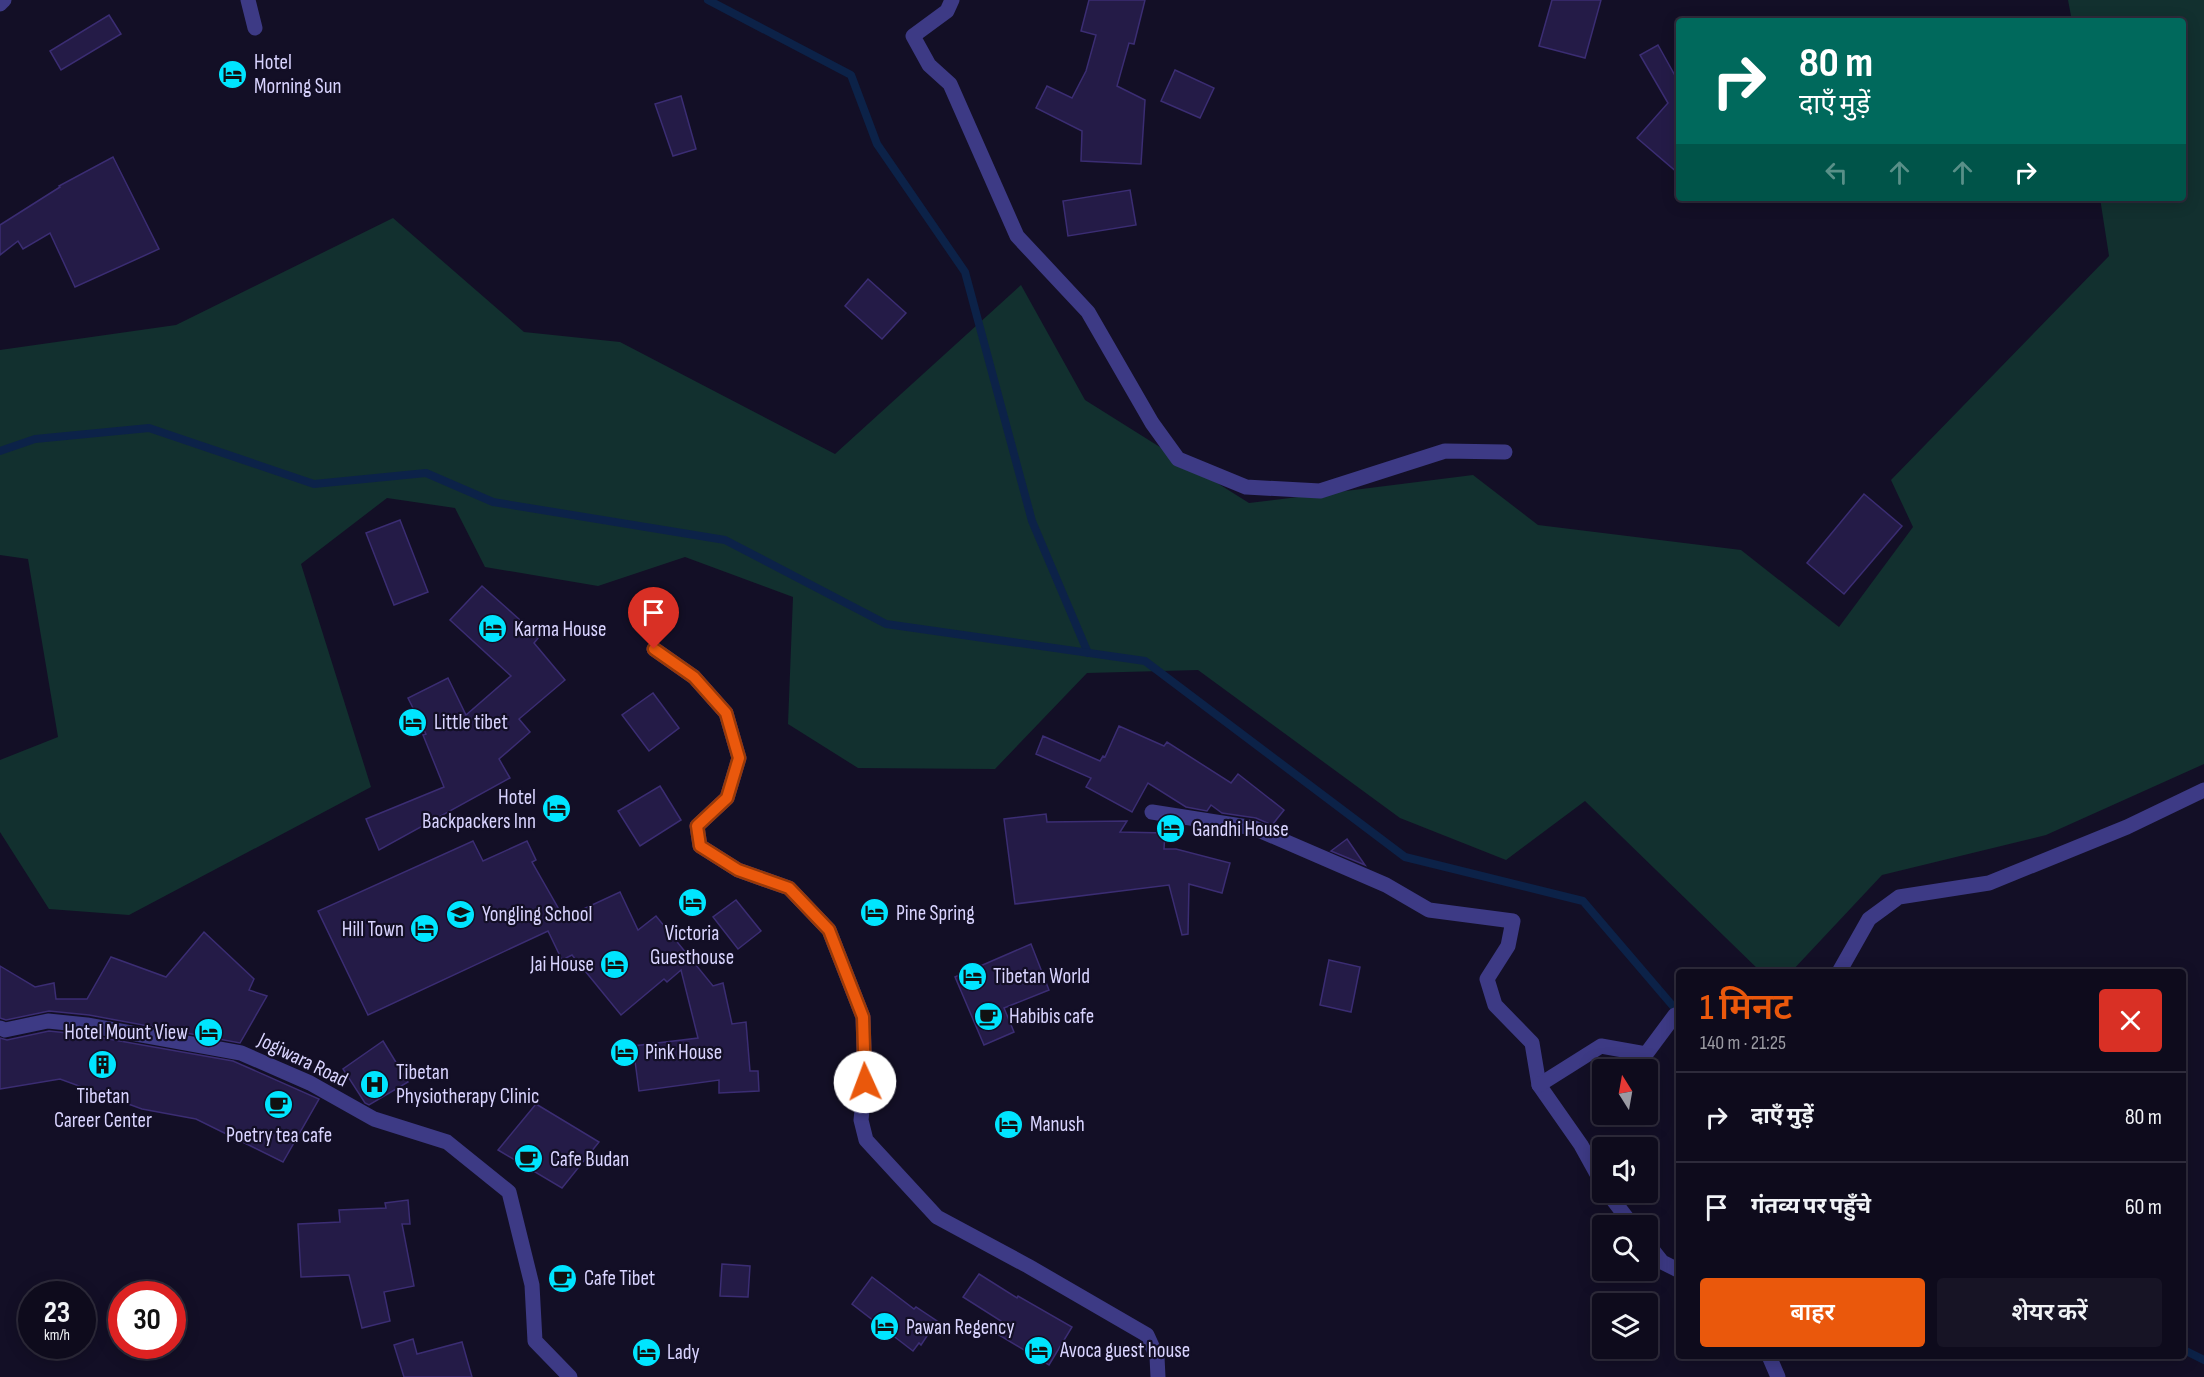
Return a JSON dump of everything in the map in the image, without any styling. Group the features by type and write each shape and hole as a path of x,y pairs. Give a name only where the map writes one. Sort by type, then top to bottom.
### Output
{"street":[{"path":"0,4 4,0"},
{"path":"248,0 255,28"},
{"path":"952,0 947,11 913,36 929,66 950,84 1017,236 1088,312 1152,423 1178,459 1246,487 1320,491 1444,451 1505,452"},
{"path":"654,649 694,677 726,713 739,758 727,798 697,826 700,846 738,870 789,888 829,930 863,1017 865,1082 861,1120 866,1140 937,1217 1028,1266 1147,1335 1157,1358 1158,1377"},
{"path":"1841,969 1869,919 1899,897 1989,883 2127,827 2204,790"},
{"path":"1152,812 1254,828 1386,885 1429,910 1513,921 1508,946 1487,979 1495,1005 1532,1043 1539,1085 1581,1145 1592,1165"},
{"path":"1539,1085 1601,1046 1646,1054 1676,1015"},
{"name":"Jogiwara Road","path":"0,1028 5,1030 48,1021 87,1025 241,1053 310,1083 374,1119 447,1142 509,1192 532,1285 535,1341 570,1377"},
{"path":"1616,1203 1625,1215"},
{"path":"1658,1257 1662,1262 1676,1269"},
{"path":"1770,1359 1778,1377"}],"green space":[{"path":"2068,0 2204,0 2204,764 2046,835 1882,875 1794,969 1758,969 1585,801 1506,860 1400,818 1198,670 1087,673 995,769 858,768 788,724 793,597 685,557 598,586 485,567 455,508 387,498 301,564 371,787 129,915 49,909 0,832 0,760 58,737 28,559 0,555 0,350 176,325 393,218 524,332 620,342 835,454 1021,285 1085,400 1249,503 1473,475 1538,525 1741,550 1839,627 1913,527 1891,480 2109,256 2100,201 2186,201 2186,18 2071,18"}],"building":[{"path":"1089,0 1145,0 1134,44 1129,43 1117,86 1145,100 1141,164 1081,161 1082,131 1036,108 1047,86 1072,98 1086,71 1096,35 1081,31"},
{"path":"1552,0 1601,0 1585,58 1539,46"},
{"path":"109,15 121,34 61,70 50,51"},
{"path":"1658,45 1676,77 1676,171 1637,138 1668,103 1640,55"},
{"path":"1175,70 1214,88 1200,118 1161,101"},
{"path":"681,96 696,149 673,156 655,104"},
{"path":"113,157 159,249 75,287 50,233 23,249 18,241 0,255 0,225 59,186"},
{"path":"1130,190 1136,225 1068,236 1063,201"},
{"path":"868,279 906,313 882,339 845,306"},
{"path":"1864,494 1902,526 1844,594 1807,563"},
{"path":"400,520 428,592 394,605 366,533"},
{"path":"482,586 539,637 534,643 565,680 519,719 530,732 499,759 510,778 379,850 366,819 444,787 423,735 426,734 408,698 448,678 466,715 511,676 450,620"},
{"path":"653,693 679,728 649,751 622,715"},
{"path":"1119,726 1164,746 1167,742 1231,783 1238,774 1284,810 1272,825 1256,818 1222,813 1211,805 1207,811 1186,807 1148,783 1132,812 1086,787 1091,778 1036,754 1043,736 1100,761 1103,756 1105,757"},
{"path":"660,786 681,820 640,846 618,811"},
{"path":"1046,814 1047,822 1127,821 1120,832 1165,833 1164,849 1176,849 1230,863 1222,893 1189,884 1188,934 1182,935 1169,885 1015,904 1004,819"},
{"path":"1347,839 1365,865 1331,851"},
{"path":"473,841 483,861 527,841 536,860 532,862 564,918 620,892 638,930 656,916 713,986 723,983 732,1024 746,1022 750,1071 758,1071 759,1091 719,1093 719,1080 639,1091 633,1046 698,1038 681,970 667,982 664,979 621,1015 572,955 562,960 548,931 368,1015 318,911"},
{"path":"736,900 761,931 738,949 713,917"},
{"path":"204,932 254,979 249,990 267,996 240,1043 89,1015 49,1011 6,1020 0,1018 0,966 35,987 54,983 56,999 87,999 111,957 166,977"},
{"path":"1031,944 1049,990 1004,1008 1014,1032 984,1045 955,977"},
{"path":"1329,960 1360,967 1351,1012 1320,1005"},
{"path":"49,1031 86,1035 233,1061 319,1099 283,1162 196,1119 142,1109 60,1079 0,1089 0,1038 7,1040"},
{"path":"383,1041 408,1082 369,1105 365,1103 343,1069"},
{"path":"536,1104 599,1142 562,1188 498,1150"},
{"path":"408,1200 410,1224 402,1224 414,1286 384,1292 390,1321 362,1328 349,1275 301,1277 298,1224 340,1222 339,1210 386,1208 385,1203"},
{"path":"722,1264 750,1266 748,1297 720,1296"},
{"path":"979,1274 1017,1298 1018,1296 1072,1327 1049,1365 994,1332 1001,1321 963,1297"},
{"path":"872,1277 914,1309 916,1307 937,1321 921,1345 919,1343 913,1351 852,1304"},
{"path":"413,1339 417,1354 462,1342 472,1377 404,1377 394,1345"}],"waterway":[{"path":"708,0 851,75 877,144 965,272 1032,521 1088,653"},
{"path":"0,451 35,439 149,428 314,484 426,473 493,502 725,540 886,624 1145,661 1405,857 1583,901 1676,1010"},
{"path":"2186,1351 2204,1360"}],"place":[{"name":"Hotel Morning Sun","path":"233,74"},
{"name":"Karma House","path":"493,629"},
{"name":"Little tibet","path":"413,722"},
{"name":"Hotel Backpackers Inn","path":"557,809"},
{"name":"Gandhi House","path":"1171,829"},
{"name":"Victoria Guesthouse","path":"692,902"},
{"name":"Pine Spring","path":"875,913"},
{"name":"Yongling School","path":"461,914"},
{"name":"Hill Town","path":"425,929"},
{"name":"Jai House","path":"615,964"},
{"name":"Tibetan World","path":"972,976"},
{"name":"Habibis cafe","path":"988,1016"},
{"name":"Hotel Mount View","path":"209,1032"},
{"name":"Pink House","path":"624,1052"},
{"name":"Tibetan Career Center","path":"103,1065"},
{"name":"Tibetan Physiotherapy Clinic","path":"375,1084"},
{"name":"Poetry tea cafe","path":"279,1104"},
{"name":"Manush","path":"1009,1124"},
{"name":"Cafe Budan","path":"529,1159"},
{"name":"Cafe Tibet","path":"563,1278"},
{"name":"Pawan Regency","path":"885,1327"},
{"name":"Avoca guest house","path":"1039,1350"},
{"name":"Lady","path":"646,1352"}],"route":[{"path":"654,649 694,677 726,713 739,758 727,798 697,826 700,846 738,870 789,888 829,930 863,1017 865,1082"}]}
